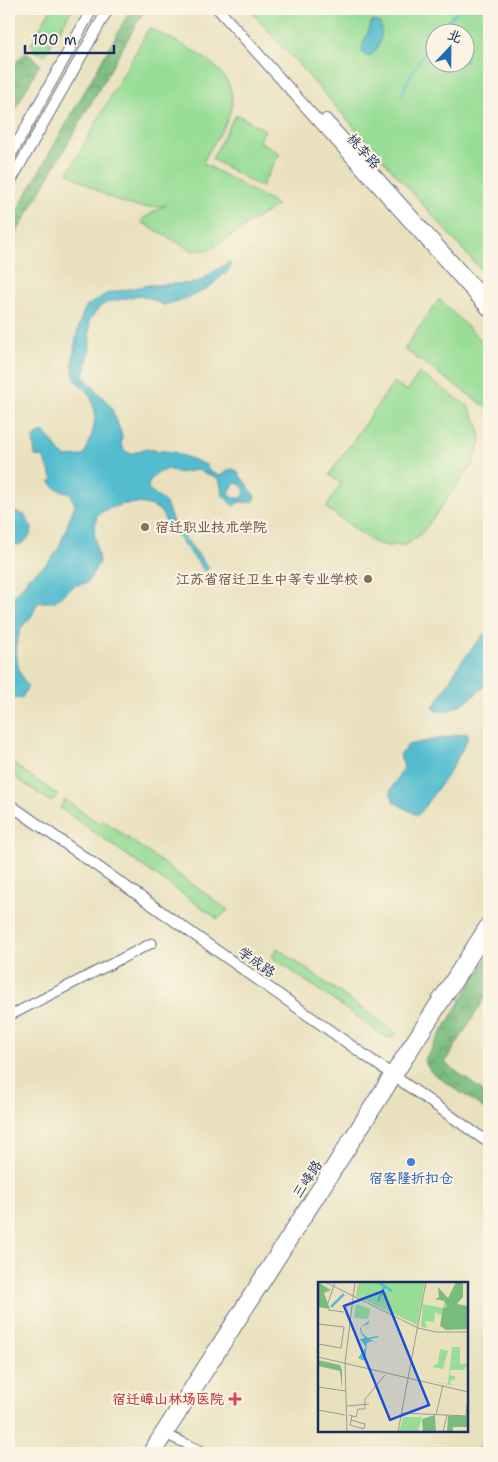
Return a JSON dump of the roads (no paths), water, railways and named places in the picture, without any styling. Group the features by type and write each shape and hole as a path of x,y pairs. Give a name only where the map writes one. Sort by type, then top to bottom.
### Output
{"main road":[{"path":"9,158 92,9"},
{"path":"9,184 108,9"},
{"name":"桃李路","path":"218,9 489,312"},
{"name":"桃李路","path":"227,9 489,301"},
{"name":"学成路","path":"9,804 392,1078 489,1151"},
{"name":"学成路","path":"9,812 392,1078 489,1143"},
{"name":"三峰路","path":"156,1453 392,1078 489,919"},
{"name":"三峰路","path":"147,1453 489,932"}],"street":[{"path":"9,1016 152,942"},
{"path":"167,1435 206,1453"}],"water":[{"path":"372,21 380,23 381,37 378,46 369,57 363,54 362,48"},
{"path":"229,262 231,266 226,274 223,274 203,291 188,298 163,305 150,298 137,296 108,302 98,308 89,321 90,346 84,377 111,407 122,435 121,445 125,451 131,454 144,449 174,452 206,465 208,470 220,476 231,469 236,470 255,496 253,502 240,502 233,506 223,495 219,479 197,470 177,473 168,469 152,478 148,489 166,503 173,523 209,568 205,572 156,508 142,503 134,503 110,508 97,515 94,532 99,562 87,583 72,587 54,602 40,602 31,617 23,625 17,641 17,658 20,673 28,686 22,698 9,699 9,602 27,581 26,579 48,563 58,550 75,505 71,494 55,488 49,482 53,480 44,458 35,456 33,438 39,433 45,433 64,457 82,456 93,431 95,416 92,401 87,391 76,381 73,373 75,345 84,311 87,306 108,293 149,285 196,283","holes":["234,483 240,484 245,491 243,498 233,498 229,493"]},
{"path":"15,512 25,515 32,529 27,540 21,544 13,545 9,544 9,514"},
{"path":"484,634 489,636 489,682 462,704 454,708 438,711 433,708 461,662"},
{"path":"467,733 468,737 464,747 455,763 421,812 417,815 394,802 390,791 404,767 400,755 408,745"}],"waterway":[{"path":"447,22 459,9"},
{"path":"401,95 413,70 426,50"}],"place":[{"name":"宿迁职业技术学院","path":"145,527"},
{"name":"江苏省宿迁卫生中等专业学校","path":"368,579"},
{"name":"宿客隆折扣仓","path":"411,1162"},
{"name":"宿迁嶂山林场医院","path":"235,1399"}]}
